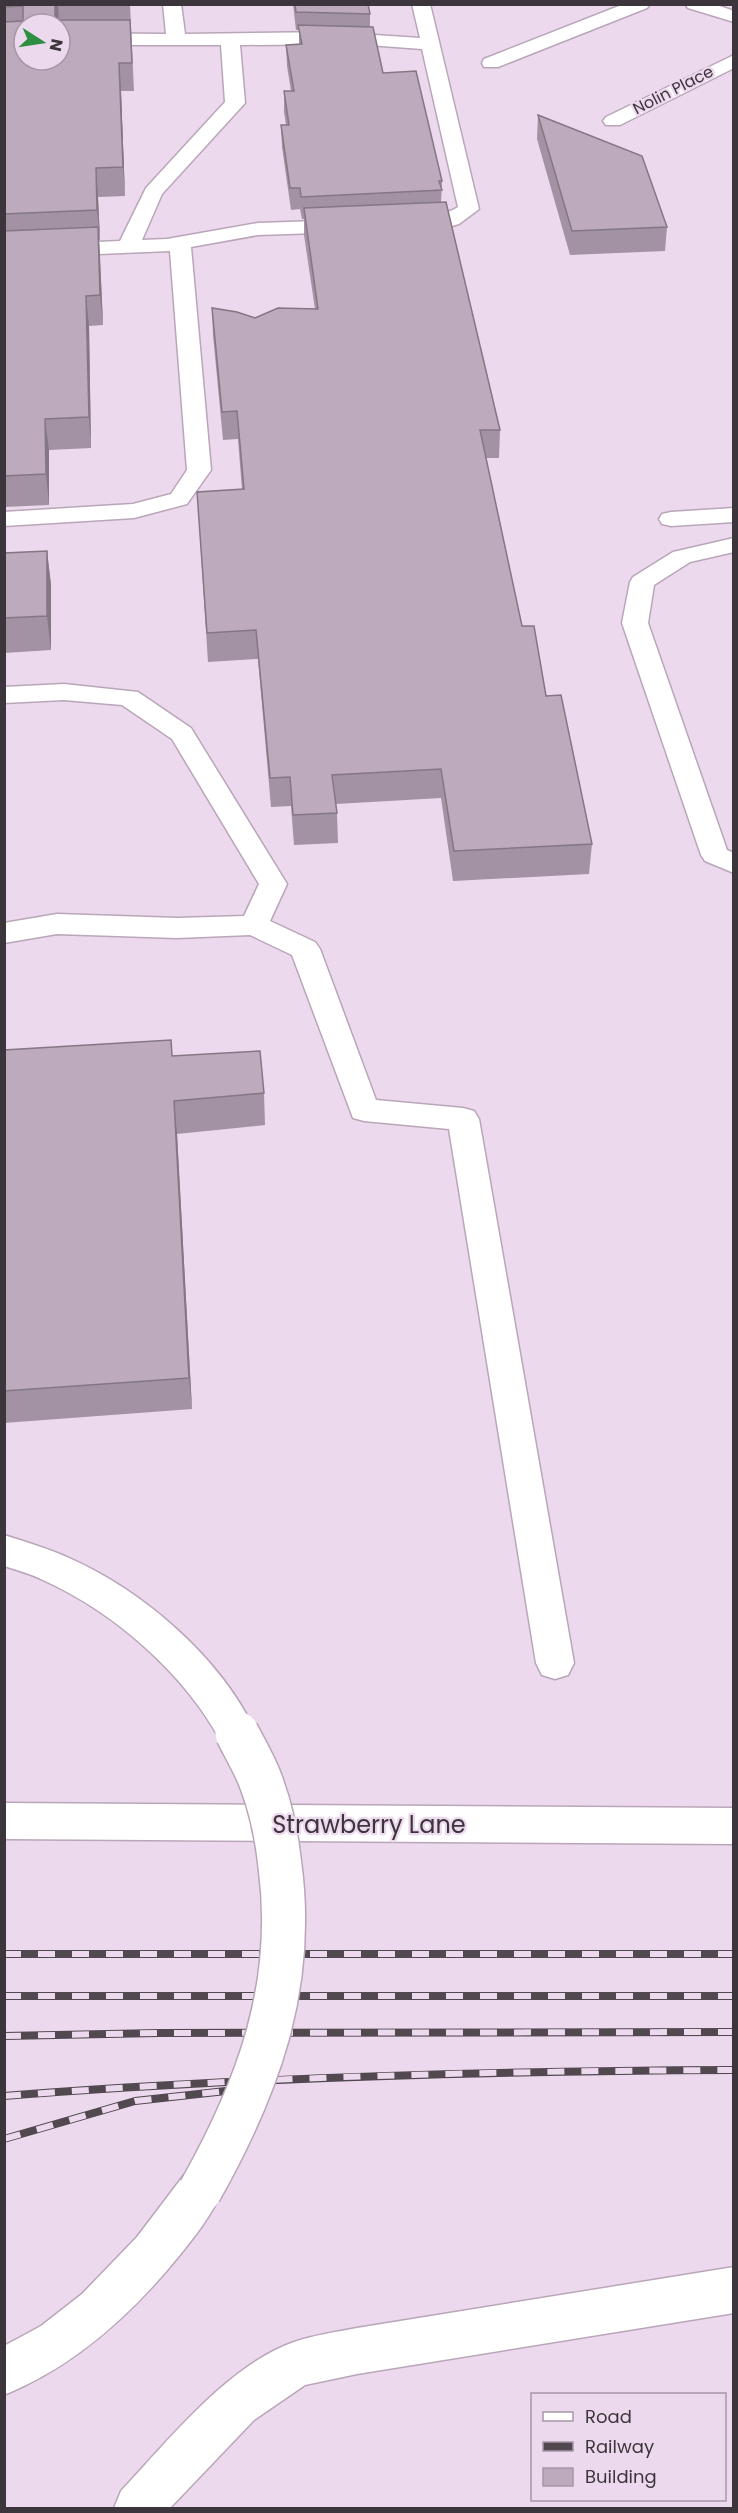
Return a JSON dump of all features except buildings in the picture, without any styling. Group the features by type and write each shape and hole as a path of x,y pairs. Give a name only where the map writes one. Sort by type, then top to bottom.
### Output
{"street":[{"path":"172,4 176,39"},
{"path":"386,224 452,220 468,209 421,4"},
{"path":"491,63 641,4"},
{"path":"694,4 734,17"},
{"path":"72,39 385,38 430,45"},
{"path":"128,247 153,192 235,103 230,40"},
{"name":"Nolin Place","path":"613,121 734,60"},
{"path":"4,252 128,247 180,243 258,229 362,225"},
{"path":"4,519 134,511 179,499 199,470 180,243"},
{"path":"671,519 734,515"},
{"path":"734,545 681,557 642,582 635,623 715,855 734,864"},
{"path":"4,695 64,692 129,698 182,734 273,884 254,925"},
{"path":"4,933 57,924 177,928 254,925 305,949 363,1110 463,1119 555,1663"},
{"path":"4,1551 57,1569 121,1606 176,1651 225,1711 262,1786 277,1847 285,1928 283,1972 261,2068 240,2118 200,2192 170,2234 116,2292 57,2341 4,2372"},
{"name":"Strawberry Lane","path":"4,1821 734,1826"},
{"path":"138,2508 237,2403 296,2364 357,2351 734,2290"}],"railway":[{"path":"4,1954 734,1954"},
{"path":"4,1996 734,1996"},
{"path":"4,2036 159,2033 734,2032"},
{"path":"4,2096 186,2084 369,2076 734,2070"},
{"path":"4,2139 135,2101 253,2088"}]}
